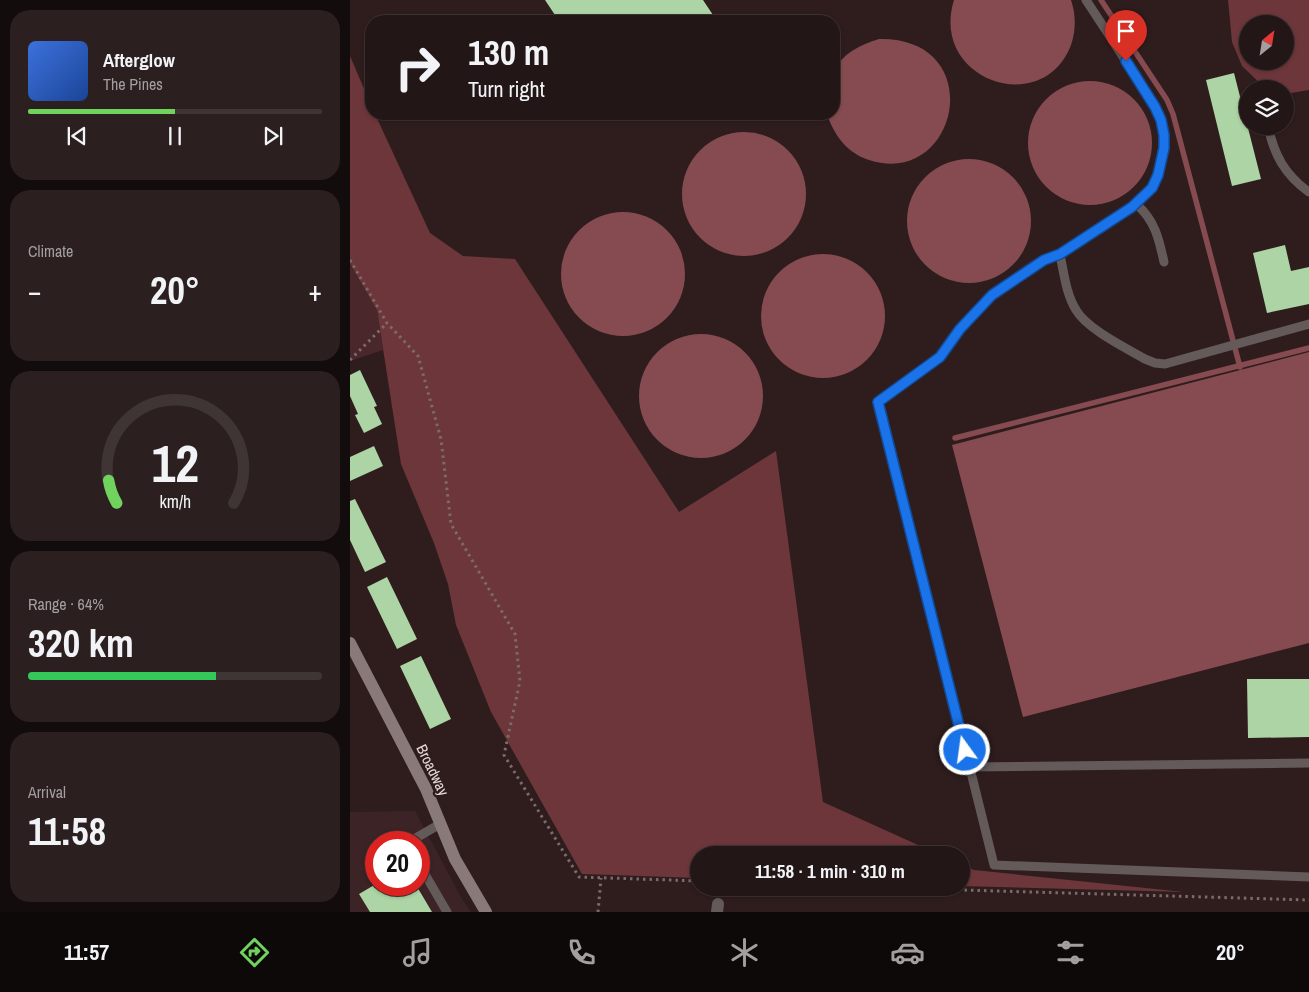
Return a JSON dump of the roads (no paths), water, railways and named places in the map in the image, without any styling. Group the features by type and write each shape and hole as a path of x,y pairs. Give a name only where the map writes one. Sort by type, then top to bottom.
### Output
{"street":[{"name":"Broadway","path":"350,642 355,664 426,789 455,859 486,912"}],"lane":[{"path":"1086,0 1155,107 1161,120 1164,148 1158,175 1152,188 1136,204 1060,254 1044,260 992,295 960,329 940,357 878,402 994,865 1309,877"},
{"path":"1270,135 1284,170 1309,192"},
{"path":"1136,204 1150,218 1157,230 1164,262"},
{"path":"1060,254 1068,290 1076,310 1087,323 1145,359 1155,363 1164,364 1309,324"},
{"path":"970,767 1309,763"},
{"path":"428,831 440,824"},
{"path":"430,883 447,912"}],"waterway":[{"path":"1101,0 1167,100 1173,114 1240,367"},
{"path":"955,438 1309,348"}]}
